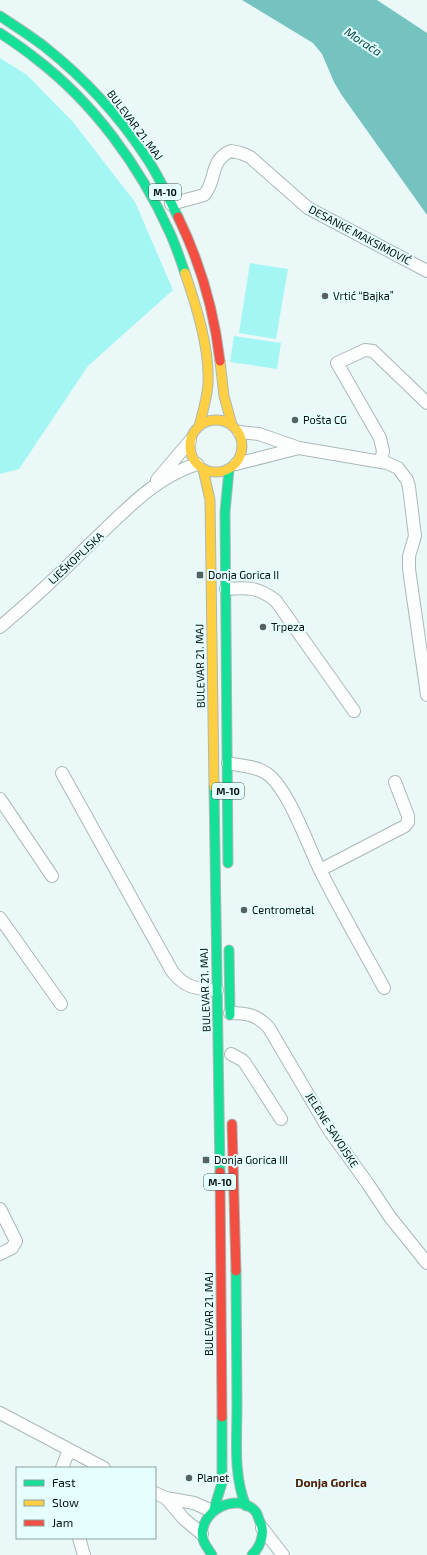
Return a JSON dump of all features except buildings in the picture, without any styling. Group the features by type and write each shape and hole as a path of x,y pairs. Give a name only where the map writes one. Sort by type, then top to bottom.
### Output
{"main road":[{"name":"BULEVAR 21. MAJ","path":"0,16 46,47 82,79 118,119 146,158 171,204 185,231 205,283 217,336 224,396 242,440 243,449 241,457 232,467 225,512 228,870"},
{"name":"M-10","path":"0,33 39,60 83,103 127,157 147,189 164,221 185,273 196,308 204,343 208,382 207,395 199,426 193,433 190,441"},
{"path":"199,426 206,421 224,420 236,428"},
{"name":"BULEVAR 21. MAJ","path":"190,441 192,457 200,467 210,500 216,990 219,1050 222,1483 213,1510 206,1518 202,1534"},
{"path":"200,467 212,472 220,472 232,467"},
{"path":"229,937 231,1026"},
{"name":"M-10","path":"232,1111 236,1261 237,1447 239,1483 241,1494 246,1506 257,1515 262,1528"},
{"path":"213,1510 221,1505 229,1503 238,1503 246,1506"},
{"path":"252,1555 261,1542 262,1528"},
{"path":"202,1534 207,1550 212,1555"}],"street":[{"name":"DESANKE MAKSIMOVIĆ","path":"171,204 204,195 208,190 219,159 231,151 242,153 263,167 308,208 427,271"},
{"path":"381,461 383,451 380,438 336,363 365,350 373,351 427,403"},
{"path":"236,428 259,434 299,448 381,461 398,468 407,480 415,536 409,556 409,569 427,694"},
{"name":"LJEŠKOPLJSKA","path":"0,627 28,603 151,488 190,441"},
{"path":"232,467 299,448"},
{"name":"LJEŠKOPLJSKA","path":"151,488 181,469 200,467"},
{"path":"226,589 251,588 267,593 276,602 354,712"},
{"path":"228,763 260,770 266,773 275,782 289,803 320,870 384,988"},
{"path":"62,773 172,971 184,983 191,987 216,990"},
{"path":"320,870 405,826 408,822 408,816 395,782"},
{"path":"0,799 52,876"},
{"path":"0,918 61,1004"},
{"name":"JELENE SAVOJSKE","path":"230,1013 251,1015 264,1022 269,1028 329,1130 390,1217 427,1263"},
{"path":"231,1056 242,1060 245,1063 281,1119"},
{"path":"0,1209 16,1241 12,1248 0,1254"},
{"path":"0,1413 102,1467"},
{"path":"62,1467 69,1450"},
{"path":"156,1493 166,1498 194,1503 213,1510"},
{"path":"166,1498 184,1519 202,1534"},
{"path":"262,1528 283,1555"},
{"path":"79,1539 84,1555"}],"shaded area":[{"path":"0,58 27,75 73,122 135,202 173,290 88,366 19,469 0,474"},
{"path":"250,263 288,269 276,339 239,333"},
{"path":"234,336 281,343 277,369 230,362"}],"water":[{"name":"Morača","path":"242,0 377,0 427,33 427,215 341,94 322,54 313,43"}],"traffic: fast":[{"path":"0,16 45,47 100,98 136,142 151,164 178,217"},
{"path":"0,33 27,51 56,75 76,94 113,137 129,160 158,208 172,238 185,273"},
{"path":"228,863 225,512 229,470"},
{"path":"214,787 220,1172"},
{"path":"229,950 230,1015"},
{"path":"236,1271 237,1469 246,1506"},
{"path":"214,1509 222,1483 222,1417"},
{"path":"212,1555 203,1539 203,1529 206,1520 220,1507 239,1503 248,1506 256,1512 261,1524 261,1541 252,1555"}],"traffic: slow":[{"path":"185,273 198,313 207,356 208,384 205,405 199,426"},
{"path":"220,361 224,396 232,425"},
{"path":"211,420 221,420 235,427 242,441 242,446 242,451 235,465 221,472 211,472 201,468 194,461 190,451 190,441 194,431 201,424 211,420"},
{"path":"203,469 210,500 214,787"}],"traffic: jam":[{"path":"178,217 193,251 205,287 214,323 220,361"},
{"path":"232,1124 236,1271"},
{"path":"220,1172 222,1417"}],"place":[{"name":"Vrtić “Bajka”","path":"325,296"},
{"name":"Pošta CG","path":"295,420"},
{"name":"Donja Gorica II","path":"200,575"},
{"name":"Trpeza","path":"263,627"},
{"name":"Centrometal","path":"244,910"},
{"name":"Donja Gorica III","path":"206,1160"},
{"name":"Planet","path":"189,1478"}],"district":[{"name":"Donja Gorica","path":"331,1483"}]}
